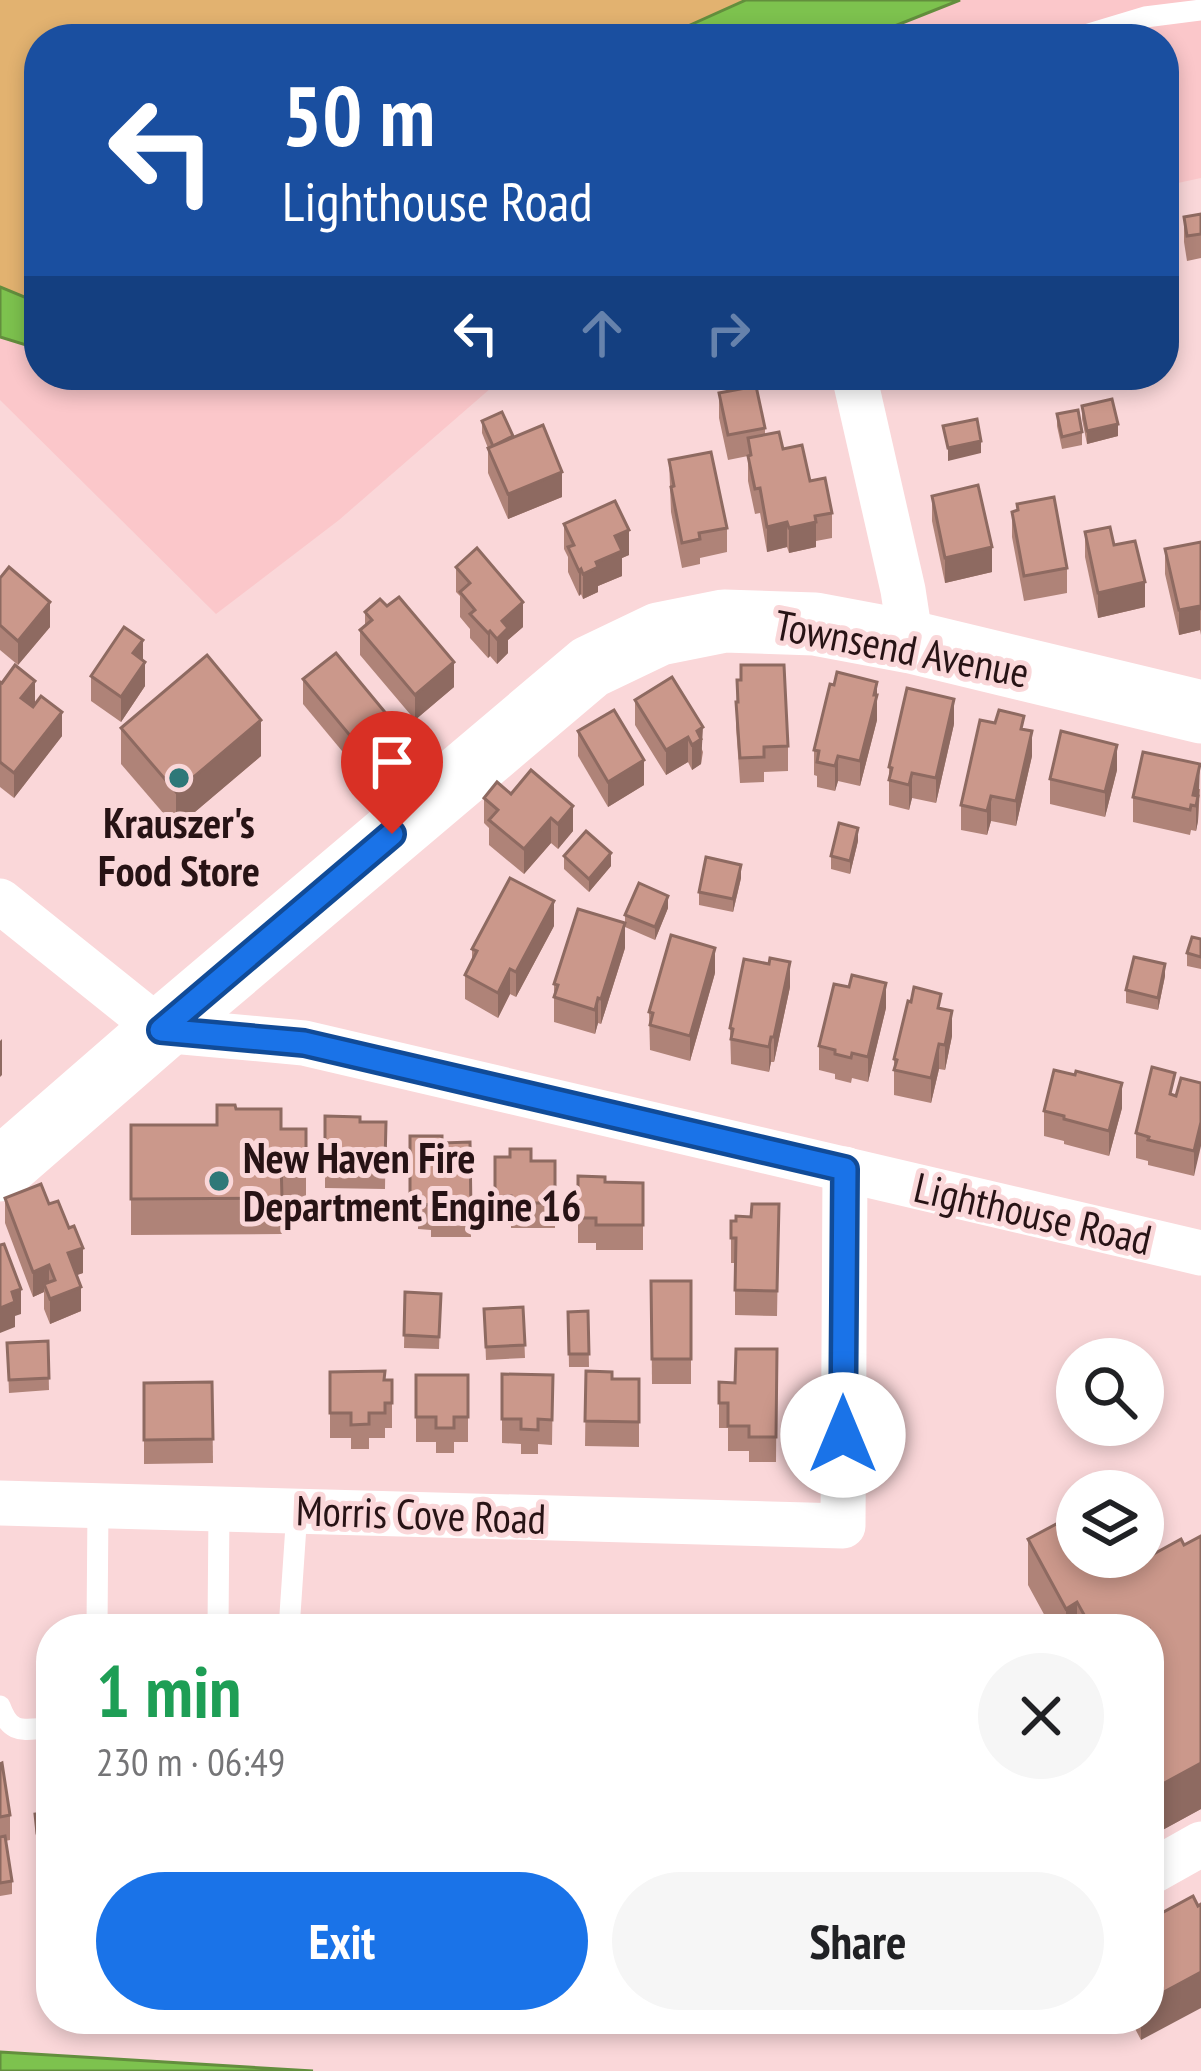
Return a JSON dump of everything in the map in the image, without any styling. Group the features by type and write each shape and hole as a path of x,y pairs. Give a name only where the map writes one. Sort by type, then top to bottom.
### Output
{"main road":[{"name":"Townsend Avenue","path":"0,1170 590,667 658,634 724,620 815,624 1201,712"}],"street":[{"path":"857,390 903,590 910,642"},
{"path":"0,901 161,1030"},
{"name":"Lighthouse Road","path":"161,1030 304,1043 1201,1253"},
{"name":"Morris Cove Road","path":"0,1503 843,1526 845,1169"},
{"path":"1164,1865 1201,1844"}],"lane":[{"path":"1122,24 1201,10"},
{"path":"97,1614 98,1506"},
{"path":"218,1614 219,1509"},
{"path":"290,1614 297,1511"},
{"path":"0,1706 8,1725 17,1730 36,1729"}],"shaded area":[{"path":"0,0 1201,0 1201,178 1179,183 1179,24 24,24 24,390 489,390 339,520 216,614 0,400"},
{"path":"0,0 746,0 692,24 24,24 24,297 0,287"},
{"path":"746,0 960,0 900,24 692,24"},
{"path":"0,287 24,297 24,344 0,337"},
{"path":"0,2052 313,2071 0,2071"}],"building":[{"path":"1201,214 1201,234 1187,236 1184,217"},
{"path":"757,390 765,428 728,435 719,393"},
{"path":"1112,399 1118,424 1087,431 1082,406"},
{"path":"1078,410 1082,432 1062,437 1057,414"},
{"path":"502,412 513,436 493,446 482,421"},
{"path":"977,419 981,441 948,448 943,426"},
{"path":"543,425 562,472 508,494 488,448"},
{"path":"779,432 783,449 802,445 810,481 825,478 832,513 815,516 816,522 767,527 760,488 755,489 748,438"},
{"path":"711,452 727,528 699,533 700,539 682,543 669,460"},
{"path":"978,485 992,547 945,558 932,496"},
{"path":"1054,497 1067,568 1024,576 1012,512 1018,510 1017,504"},
{"path":"615,501 629,530 615,536 622,551 596,562 598,567 583,574 568,547 574,545 564,524"},
{"path":"1110,527 1114,545 1135,541 1145,582 1098,593 1085,532"},
{"path":"1201,542 1201,610 1200,606 1179,610 1165,549"},
{"path":"477,548 523,602 502,621 508,628 497,639 470,614 475,610 460,592 470,583 456,567"},
{"path":"9,567 50,602 18,641 0,625 0,578"},
{"path":"399,597 454,662 415,695 360,630 372,620 365,612 380,599 387,606"},
{"path":"124,627 143,640 133,653 145,662 121,697 91,676"},
{"path":"336,653 389,717 357,744 303,679"},
{"path":"207,655 261,720 176,792 121,728"},
{"path":"15,665 35,681 21,698 33,707 41,696 62,712 14,773 0,762 0,682"},
{"path":"741,665 784,665 788,746 764,747 764,757 740,758 736,702"},
{"path":"837,672 877,682 877,695 860,761 838,756 835,766 817,762 819,751 814,750"},
{"path":"672,677 703,727 697,731 701,739 692,745 688,737 666,750 635,700"},
{"path":"907,688 954,699 936,778 912,773 909,785 889,780"},
{"path":"614,710 644,760 608,782 578,731"},
{"path":"999,710 1024,716 1021,729 1032,731 1016,801 991,796 987,811 961,805 980,720 995,723"},
{"path":"1061,731 1117,745 1105,792 1050,779"},
{"path":"1143,752 1200,764 1193,795 1198,796 1196,806 1191,805 1190,810 1133,797"},
{"path":"531,770 573,806 558,824 551,818 524,849 489,820 498,810 484,798 497,782 511,794"},
{"path":"839,823 858,828 850,861 831,856"},
{"path":"586,831 611,853 589,879 564,856"},
{"path":"706,857 741,865 733,899 699,892"},
{"path":"510,878 554,901 516,972 510,969 498,993 465,975 477,951 472,949"},
{"path":"639,883 668,896 655,927 625,915"},
{"path":"578,909 625,923 595,1010 554,997"},
{"path":"671,935 715,948 690,1036 650,1025 653,1013 649,1012"},
{"path":"1192,937 1201,939 1201,957 1187,953"},
{"path":"1134,957 1165,964 1158,998 1126,990"},
{"path":"770,958 790,962 774,1037 769,1047 731,1039 744,959 769,964"},
{"path":"852,975 886,983 868,1057 852,1053 851,1058 819,1046 834,984 849,987"},
{"path":"914,987 941,994 938,1008 952,1011 931,1078 894,1070"},
{"path":"1152,1067 1175,1073 1170,1094 1176,1096 1181,1078 1201,1083 1201,1122 1194,1151 1136,1133"},
{"path":"1054,1070 1122,1083 1109,1131 1044,1111"},
{"path":"217,1105 281,1109 281,1129 306,1129 306,1161 281,1161 282,1198 131,1199 131,1125 217,1125"},
{"path":"325,1116 386,1122 385,1164 325,1164"},
{"path":"410,1136 442,1136 442,1143 470,1142 471,1212 431,1212 431,1205 418,1204 418,1197 410,1197"},
{"path":"510,1149 531,1149 531,1161 555,1161 555,1203 511,1203 511,1196 495,1197 495,1157 510,1157"},
{"path":"578,1176 643,1183 643,1225 596,1225 596,1218 578,1218"},
{"path":"41,1184 49,1204 58,1201 83,1248 68,1253 81,1287 50,1299 44,1284 55,1280 49,1265 33,1272 5,1198"},
{"path":"752,1204 779,1204 777,1291 735,1290 736,1238 731,1238 731,1221 736,1216 751,1217"},
{"path":"4,1244 21,1289 12,1292 15,1302 0,1308 0,1245"},
{"path":"651,1281 691,1281 691,1359 652,1359"},
{"path":"405,1292 441,1294 439,1337 404,1335"},
{"path":"523,1307 525,1345 486,1347 484,1309"},
{"path":"588,1311 589,1354 569,1354 568,1312"},
{"path":"48,1341 49,1378 9,1380 7,1343"},
{"path":"736,1349 777,1349 776,1437 749,1437 749,1426 728,1426 728,1403 719,1403 719,1382 735,1383"},
{"path":"385,1371 384,1380 392,1380 392,1403 385,1403 385,1413 369,1413 369,1424 351,1425 351,1413 330,1413 330,1372"},
{"path":"586,1371 612,1372 612,1379 639,1379 639,1422 585,1421"},
{"path":"502,1374 553,1375 552,1420 538,1419 538,1430 521,1429 521,1419 502,1419"},
{"path":"416,1375 468,1375 468,1417 454,1417 454,1428 436,1428 436,1417 416,1417"},
{"path":"212,1382 213,1439 144,1440 144,1383"},
{"path":"1056,1524 1056,1578 1164,1578 1164,1548 1201,1536 1201,1763 1164,1783 1164,1614 1084,1614 1077,1602 1066,1609 1028,1539"},
{"path":"0,1764 10,1815 0,1817"},
{"path":"5,1836 12,1881 0,1883 0,1837"},
{"path":"1193,1896 1201,1904 1201,1972 1164,1992 1164,1912"}],"place":[{"name":"Krauszer's Food Store","path":"179,778"},
{"name":"New Haven Fire Department Engine 16","path":"219,1181"}],"route":[{"path":"392,834 161,1030 304,1043 845,1169 843,1435"}]}
